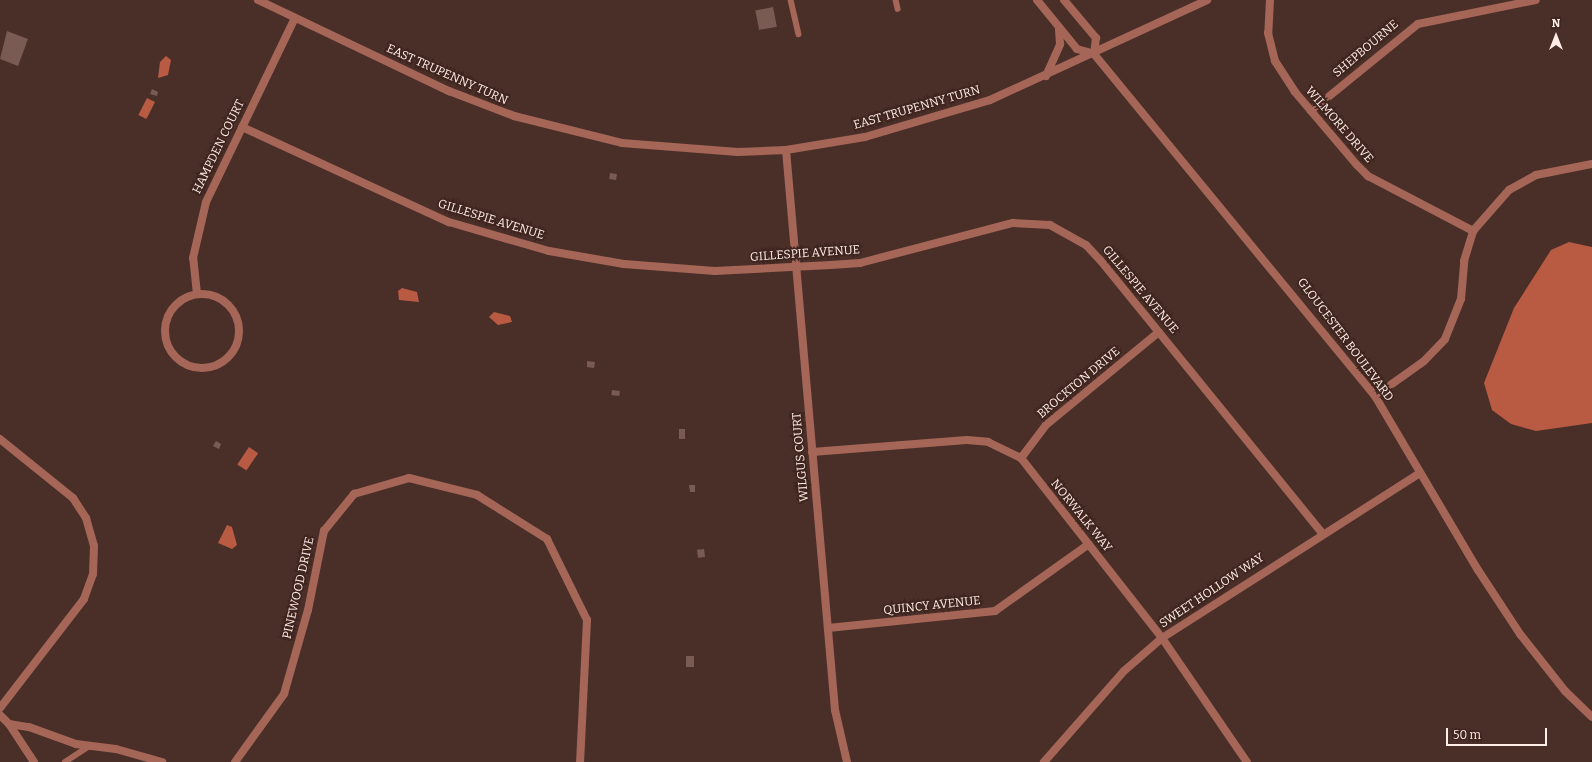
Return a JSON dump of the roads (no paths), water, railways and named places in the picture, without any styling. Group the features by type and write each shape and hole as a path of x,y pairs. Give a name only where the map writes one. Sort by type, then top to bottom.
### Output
{"street":[{"name":"EAST TRUPENNY TURN","path":"258,0 478,104 558,130 622,143 692,150 786,150 898,129 990,100 1094,54 1207,0"},
{"path":"1037,0 1077,49 1094,54 1096,38 1064,0"},
{"name":"WILMORE DRIVE","path":"1270,0 1268,32 1275,61 1311,111 1368,176 1473,230"},
{"name":"SHEPBOURNE","path":"1311,111 1418,24 1536,0"},
{"name":"HAMPDEN COURT","path":"196,294 193,258 196,234 206,202 295,18"},
{"path":"1046,76 1060,44 1058,25"},
{"name":"GLOUCESTER BOULEVARD","path":"1094,54 1375,396 1420,473 1520,634 1565,691 1592,717"},
{"name":"GILLESPIE AVENUE","path":"242,127 424,211 512,242 584,258 659,267 715,271 797,268 860,263 1013,223 1037,222 1061,230 1086,245 1159,332 1322,533"},
{"name":"WILGUS COURT","path":"786,150 834,710 847,762"},
{"path":"1375,396 1424,361 1445,339 1461,299 1464,261 1473,230 1521,181 1592,164"},
{"path":"196,294 220,298 234,312 239,322 240,334 234,352 211,367 196,368 181,362 170,350 165,334 174,308 196,294"},
{"name":"BROCKTON DRIVE","path":"1021,458 1046,425 1159,332"},
{"path":"0,439 73,498 86,518 94,546 93,574 84,600 0,708"},
{"name":"NORWALK WAY","path":"812,452 967,440 988,442 1021,458 1162,638 1246,762"},
{"name":"SWEET HOLLOW WAY","path":"1044,762 1124,671 1162,638 1322,533 1420,473"},
{"name":"PINEWOOD DRIVE","path":"235,762 284,694 308,610 324,531 354,494 409,478 477,495 547,539 587,620 580,762"},
{"name":"QUINCY AVENUE","path":"828,628 995,611 1089,544"},
{"path":"0,715 9,724 34,762"},
{"path":"9,724 92,746 162,762"}],"lane":[{"path":"791,0 799,34"},
{"path":"896,0 898,9"},
{"path":"65,762 78,751 92,746"}]}
